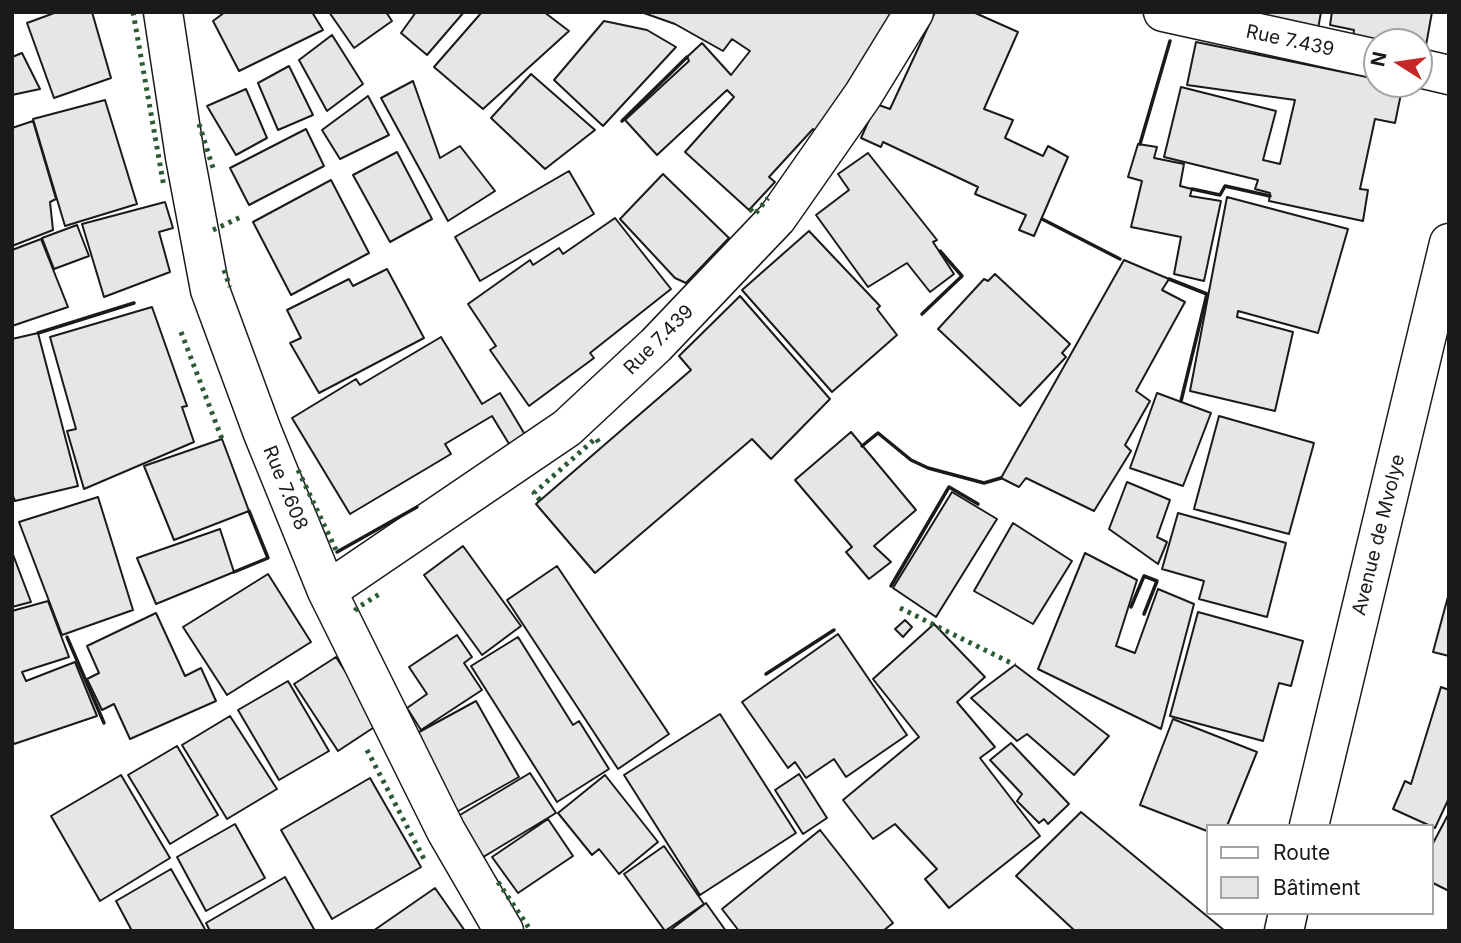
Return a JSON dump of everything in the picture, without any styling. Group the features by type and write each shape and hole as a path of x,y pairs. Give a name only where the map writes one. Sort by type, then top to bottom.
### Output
{"street":[{"name":"Rue 7.608","path":"163,12 209,290 262,431 327,590 446,831 504,931"},
{"name":"Rue 7.439","path":"327,590 567,428 656,345 777,218 863,95 914,12"},
{"name":"Rue 7.439","path":"1163,12 1363,56"},
{"name":"Avenue de Mvolye","path":"1309,824 1449,243"}],"building":[{"path":"57,12 92,12 111,78 54,98 27,23"},
{"path":"225,12 312,12 323,30 239,71 213,21"},
{"path":"329,12 386,12 392,21 354,48"},
{"path":"416,12 464,12 427,55 401,33"},
{"path":"482,12 544,12 569,31 483,109 434,67"},
{"path":"641,12 896,12 820,133 813,129 769,177 775,182 749,210 685,152 734,97 727,90 657,155 625,120 689,61 687,57 702,43 731,75 750,51 732,39 723,51 675,24"},
{"path":"935,12 973,12 1018,32 984,109 1013,120 1005,138 1043,156 1048,146 1068,157 1034,236 1019,230 1026,215 975,194 978,187 883,142 881,147 861,138 876,104 890,109"},
{"path":"1249,12 1321,12 1318,29"},
{"path":"1332,12 1432,12 1429,28 1363,28 1363,40 1353,38 1354,30 1330,25"},
{"path":"604,21 647,30 676,47 603,126 554,80"},
{"path":"332,35 363,84 327,111 299,60"},
{"path":"1196,42 1363,76 1363,98 1400,98 1395,123 1375,119 1360,189 1368,190 1363,221 1269,201 1270,193 1255,189 1258,180 1164,157 1181,87 1276,111 1263,160 1280,164 1295,100 1187,85"},
{"path":"22,53 40,89 12,95 12,57"},
{"path":"289,66 313,115 278,130 258,83"},
{"path":"531,74 595,130 545,169 491,118"},
{"path":"413,81 440,158 460,146 495,191 448,221 381,98"},
{"path":"246,89 267,138 236,155 207,106"},
{"path":"368,96 389,135 340,159 322,130"},
{"path":"105,100 137,204 65,226 33,119"},
{"path":"33,121 56,199 50,202 53,230 12,246 12,128"},
{"path":"306,129 324,166 249,205 230,168"},
{"path":"1138,144 1157,147 1154,158 1184,164 1180,186 1192,189 1190,196 1221,201 1204,281 1174,274 1181,237 1131,227 1142,181 1128,177"},
{"path":"397,152 432,219 390,242 353,175"},
{"path":"868,153 937,240 933,242 954,274 930,292 907,263 868,287 816,215 849,190 838,174"},
{"path":"569,171 594,214 480,281 455,237"},
{"path":"663,174 729,238 686,283 675,278 620,219"},
{"path":"331,180 369,253 291,295 253,222"},
{"path":"1227,197 1348,229 1318,333 1238,311 1237,317 1293,332 1275,411 1190,391"},
{"path":"165,202 173,228 159,232 170,272 104,297 82,224"},
{"path":"615,218 671,289 590,353 594,358 529,406 490,350 496,346 468,304 530,260 533,265 559,248 563,254"},
{"path":"77,225 89,256 54,269 42,238"},
{"path":"809,231 880,306 877,309 897,335 832,392 742,290"},
{"path":"41,239 68,307 12,326 12,250"},
{"path":"1124,260 1169,279 1162,290 1185,302 1136,391 1150,401 1125,445 1131,451 1094,511 1026,478 1019,487 1001,478"},
{"path":"387,269 424,338 319,393 290,343 301,338 287,310 349,279 353,286"},
{"path":"995,274 1070,344 1062,353 1066,357 1020,406 938,329 984,279 988,281"},
{"path":"740,296 830,399 771,459 752,439 595,573 536,504 691,370 679,356"},
{"path":"152,307 187,406 182,407 194,442 84,489 67,431 76,429 50,337"},
{"path":"38,333 78,486 15,501 12,494 12,339"},
{"path":"441,337 482,404 500,393 530,443 514,452 492,416 445,444 451,454 350,514 292,418 356,379 360,385"},
{"path":"1157,393 1211,413 1183,486 1130,468"},
{"path":"1219,416 1314,443 1289,534 1194,509"},
{"path":"851,432 916,510 874,546 891,562 869,579 846,552 852,547 795,480"},
{"path":"222,439 249,511 174,540 144,466"},
{"path":"1127,482 1170,500 1157,537 1167,542 1158,564 1109,529"},
{"path":"952,492 997,519 936,617 893,588"},
{"path":"98,497 133,610 62,635 19,522"},
{"path":"1178,513 1286,543 1267,617 1199,599 1204,581 1162,569"},
{"path":"1013,523 1072,561 1033,624 974,591"},
{"path":"220,529 234,572 156,604 137,558"},
{"path":"463,546 521,626 482,655 424,575"},
{"path":"12,552 31,602 12,607"},
{"path":"1085,553 1137,580 1116,646 1135,653 1158,589 1194,604 1161,729 1038,669"},
{"path":"557,566 669,734 618,769 507,600"},
{"path":"268,574 311,642 227,695 183,627"},
{"path":"1449,593 1449,656 1433,652"},
{"path":"48,601 69,657 22,672 26,681 75,662 97,716 14,744 12,611"},
{"path":"1198,612 1303,641 1291,686 1279,683 1263,741 1170,716"},
{"path":"156,613 185,676 201,668 216,701 130,739 114,704 102,710 87,679 99,673 87,646"},
{"path":"905,620 912,627 903,637 895,629"},
{"path":"934,624 985,677 957,702 995,747 980,758 1040,836 949,908 925,879 937,869 895,824 873,839 843,800 919,737 873,679"},
{"path":"838,634 907,735 846,777 834,759 806,778 795,762 788,768 742,702"},
{"path":"457,635 472,657 464,663 482,690 421,730 407,708 427,694 409,667"},
{"path":"518,637 573,725 579,721 609,769 557,802 471,666"},
{"path":"336,657 379,724 338,751 294,684"},
{"path":"1015,665 1109,736 1074,775 1027,734 1017,741 971,698"},
{"path":"288,681 329,751 279,780 238,710"},
{"path":"1441,687 1449,690 1449,798 1435,828 1433,824 1426,824 1393,809 1405,781 1411,784"},
{"path":"476,701 519,777 453,814 410,737"},
{"path":"720,714 796,833 700,895 624,775"},
{"path":"230,716 277,789 227,819 182,745"},
{"path":"1173,719 1257,752 1228,824 1206,824 1206,831 1140,805"},
{"path":"1011,743 1069,804 1048,824 1044,819 1039,823 1017,801 1022,794 990,760"},
{"path":"177,746 218,815 170,844 128,775"},
{"path":"530,773 556,813 480,859 455,818"},
{"path":"799,774 827,818 803,834 775,790"},
{"path":"121,775 170,858 100,901 51,816"},
{"path":"605,775 658,842 619,874 599,849 592,855 558,813"},
{"path":"370,778 421,867 332,919 281,830"},
{"path":"1081,812 1225,931 1075,931 1016,876"},
{"path":"1449,813 1449,891 1433,883 1433,843"},
{"path":"548,819 573,856 518,893 492,857"},
{"path":"235,824 265,878 206,911 177,857"},
{"path":"820,830 893,923 883,931 739,931 722,909"},
{"path":"664,846 704,904 665,931 624,874"},
{"path":"171,869 206,931 132,931 116,901"},
{"path":"285,877 315,931 210,931 206,923"},
{"path":"435,888 465,931 373,931"},
{"path":"706,903 726,931 669,931"}],"hedge":[{"path":"133,12 164,187"},
{"path":"199,124 214,171"},
{"path":"750,209 755,214 768,198"},
{"path":"213,230 241,217"},
{"path":"224,270 230,287"},
{"path":"181,332 222,439"},
{"path":"540,500 534,493 596,438 602,447"},
{"path":"298,470 337,552"},
{"path":"355,611 381,593"},
{"path":"900,608 1015,665"},
{"path":"367,750 424,859"},
{"path":"498,882 531,931"}],"wall":[{"path":"1140,144 1170,41"},
{"path":"622,121 687,57"},
{"path":"1192,189 1220,195 1225,186 1270,196"},
{"path":"1042,219 1120,259"},
{"path":"922,314 962,276 940,251"},
{"path":"1169,279 1207,294 1181,401"},
{"path":"38,333 134,303"},
{"path":"862,446 878,433 911,460 928,468 984,483 1001,478"},
{"path":"891,586 949,487 978,504"},
{"path":"337,552 417,507"},
{"path":"234,572 268,558 249,511"},
{"path":"1131,607 1144,576 1157,581 1144,614"},
{"path":"766,674 834,630"},
{"path":"67,637 104,723"}]}
